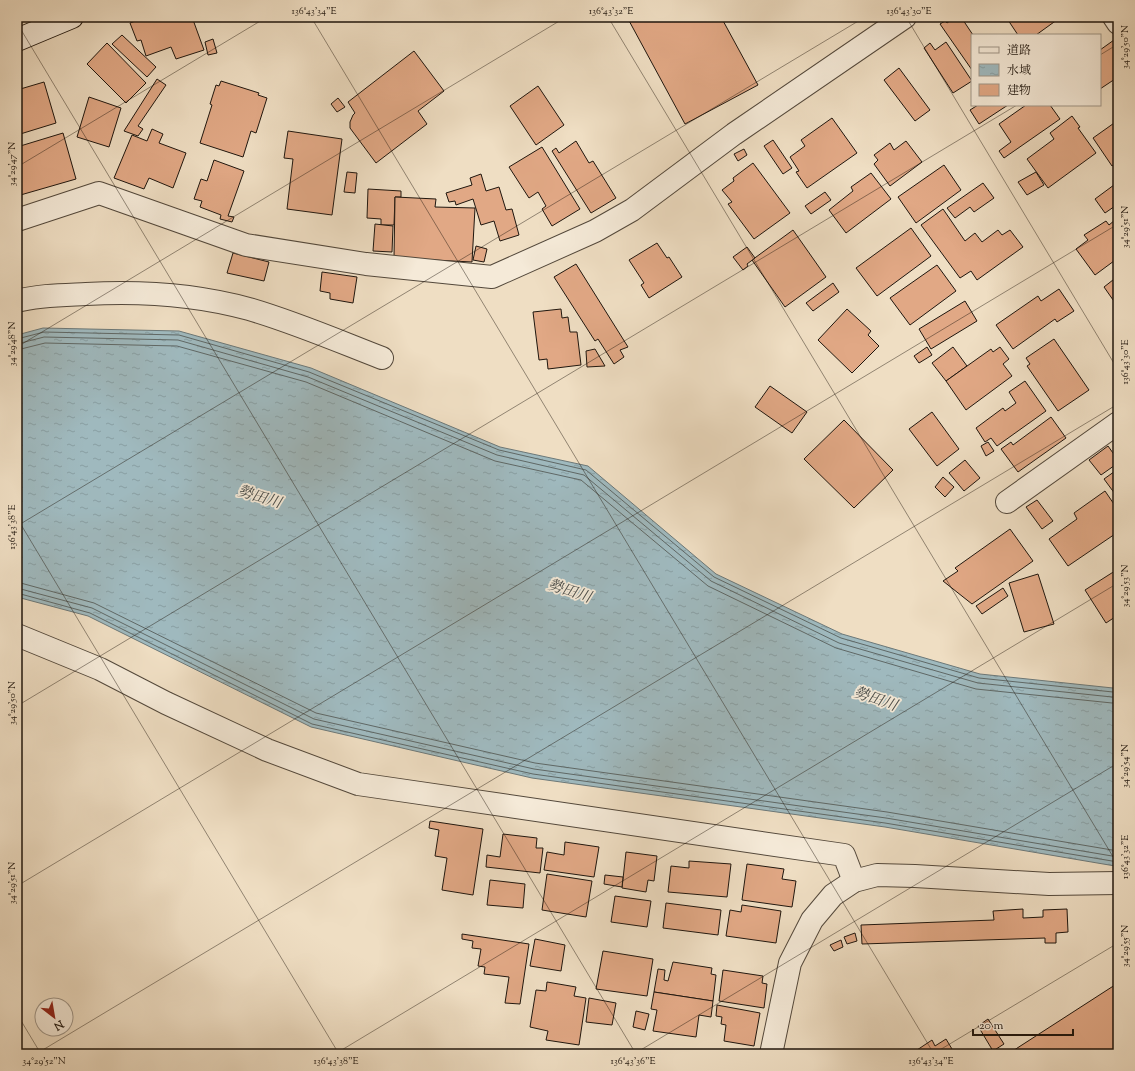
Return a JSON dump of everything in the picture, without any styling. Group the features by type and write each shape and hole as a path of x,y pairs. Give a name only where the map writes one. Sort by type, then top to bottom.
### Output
{"street":[{"path":"17,40 72,17"},
{"path":"17,220 99,193 246,245 366,264 492,277 594,231 632,210 734,134 905,17"},
{"path":"1114,17 1118,23"},
{"path":"17,301 63,295 119,292 165,295 216,302 248,309 284,321 382,358"},
{"path":"1007,502 1118,423"},
{"path":"17,635 100,669 166,704 267,750 358,784 844,855 854,881"},
{"path":"771,1054 790,963 812,920 833,895 854,881 877,875 1049,884 1118,883"}],"water":[{"name":"勢田川","path":"43,328 179,331 311,368 500,447 588,466 716,574 842,634 980,674 1113,688 1118,687 1118,866 885,827 532,778 311,727 88,616 17,597 17,335"}],"building":[{"path":"146,17 192,17 204,50 176,59 171,47 146,56 141,40 137,41 130,23"},
{"path":"454,17 464,17 456,21"},
{"path":"627,17 721,17 758,85 685,124"},
{"path":"955,17 961,17 972,34 971,34 971,69 940,24 945,21 947,23"},
{"path":"1006,17 1061,17 1037,34 1017,34"},
{"path":"122,35 156,67 147,77 112,44"},
{"path":"213,39 217,53 208,55 205,42"},
{"path":"1114,40 1118,47 1118,77 1101,88 1101,49"},
{"path":"946,42 971,82 953,93 924,48 930,43 935,50"},
{"path":"107,43 146,83 126,103 87,64"},
{"path":"414,51 444,91 418,111 427,124 376,163 350,128 350,122 355,113 348,102"},
{"path":"899,68 930,110 915,121 884,80"},
{"path":"157,79 166,85 138,126 143,129 138,136 124,131"},
{"path":"221,81 259,93 258,95 267,98 256,133 251,131 243,157 200,143 212,105 210,104 216,85 219,86"},
{"path":"1118,81 1118,93 1113,84"},
{"path":"44,82 56,123 17,135 17,90"},
{"path":"538,86 564,125 536,145 510,106"},
{"path":"89,97 121,108 109,147 77,137"},
{"path":"338,98 345,107 337,112 331,104"},
{"path":"976,106 1006,106 979,124 970,110"},
{"path":"1025,106 1051,106 1060,119 1004,158 999,151 1011,142 999,124"},
{"path":"1072,116 1080,127 1078,128 1096,153 1048,188 1027,159 1054,139 1050,133"},
{"path":"832,118 857,153 807,188 796,172 799,171 790,157 805,146 801,140"},
{"path":"1117,121 1118,162 1112,166 1093,138"},
{"path":"152,129 163,134 159,143 186,153 173,188 149,178 144,189 114,178 132,135 147,141"},
{"path":"288,131 342,139 332,215 287,209 293,159 284,158"},
{"path":"63,133 76,179 17,196 17,147"},
{"path":"773,140 792,168 783,174 764,146"},
{"path":"576,141 589,163 593,161 616,198 591,213 552,151 556,148 559,153"},
{"path":"906,141 922,162 890,186 874,164 878,160 874,155 890,143 894,150"},
{"path":"542,147 580,209 552,226 542,209 546,206 538,192 529,198 509,167"},
{"path":"744,149 747,155 738,161 734,154"},
{"path":"214,160 244,171 228,216 234,217 232,222 220,219 221,215 200,207 202,201 194,199 201,179 207,181"},
{"path":"753,163 790,213 754,239 728,204 732,202 722,190 734,181 733,178"},
{"path":"944,165 961,190 916,223 898,197"},
{"path":"347,172 357,173 355,193 344,192"},
{"path":"1036,172 1044,185 1027,195 1018,182"},
{"path":"871,173 891,199 846,233 829,210 853,191 851,187"},
{"path":"481,174 486,191 499,187 506,210 512,209 519,235 500,241 494,221 481,225 473,199 456,205 455,201 449,202 446,193 472,185 470,178"},
{"path":"1118,182 1118,204 1105,213 1095,199"},
{"path":"983,183 994,198 974,212 970,207 955,218 947,208"},
{"path":"368,189 401,191 401,197 395,197 394,225 381,225 381,219 367,218"},
{"path":"825,192 831,200 811,214 805,206"},
{"path":"395,197 436,199 435,207 475,208 472,262 394,258"},
{"path":"943,209 965,241 975,233 982,242 998,230 1002,235 1010,230 1023,247 977,280 971,271 960,278 921,225"},
{"path":"1115,220 1118,224 1118,258 1095,275 1076,249 1088,240 1084,235 1106,221 1109,225"},
{"path":"375,224 393,226 392,252 373,251"},
{"path":"911,228 931,256 877,296 856,268"},
{"path":"793,230 826,277 785,307 752,260"},
{"path":"657,243 667,258 669,257 682,277 649,298 641,285 644,283 629,260"},
{"path":"476,246 487,249 484,262 473,260"},
{"path":"747,247 755,258 747,264 748,266 743,270 733,257"},
{"path":"233,253 269,262 264,281 227,273"},
{"path":"576,264 628,347 620,350 624,357 614,364 598,339 595,341 554,277"},
{"path":"937,265 956,291 910,325 890,298"},
{"path":"322,272 357,277 353,303 330,299 330,293 320,291"},
{"path":"1118,276 1118,307 1104,287"},
{"path":"833,283 839,292 813,311 806,303"},
{"path":"1059,289 1074,311 1057,322 1055,319 1013,349 996,325 1038,296 1041,301"},
{"path":"965,301 977,321 931,349 919,329"},
{"path":"561,309 562,318 568,317 570,332 577,332 581,365 548,369 547,359 539,360 533,312"},
{"path":"847,309 871,331 868,335 879,346 852,373 818,340"},
{"path":"1054,339 1089,390 1058,411 1027,366 1030,364 1026,358"},
{"path":"927,347 932,355 919,363 914,356"},
{"path":"953,347 967,366 946,381 932,363"},
{"path":"1000,347 1009,359 1003,364 1012,376 966,410 946,381 991,349 993,352"},
{"path":"595,349 605,366 587,367 586,351"},
{"path":"1025,381 1046,411 997,446 991,438 985,442 976,428 1003,408 1005,411 1016,403 1009,392"},
{"path":"770,386 807,412 792,433 755,407"},
{"path":"932,412 959,449 937,466 909,429"},
{"path":"1051,417 1066,438 1018,472 1001,449 1011,442 1013,445"},
{"path":"844,420 893,470 854,508 804,459"},
{"path":"988,442 994,451 986,456 981,446"},
{"path":"1108,446 1118,460 1118,463 1101,475 1089,460"},
{"path":"965,460 980,478 964,491 949,473"},
{"path":"1118,469 1118,498 1104,479"},
{"path":"943,477 954,487 945,497 935,487"},
{"path":"1105,491 1118,510 1118,532 1068,566 1049,539 1077,519 1074,513"},
{"path":"1037,500 1053,521 1042,529 1026,507"},
{"path":"1010,529 1033,561 972,604 943,581 958,571 955,568"},
{"path":"1118,569 1118,615 1106,623 1085,590"},
{"path":"1038,574 1054,624 1024,632 1009,583"},
{"path":"1003,588 1008,596 982,614 976,606"},
{"path":"430,821 483,829 473,895 442,890 447,858 435,856 439,830 429,828"},
{"path":"503,834 537,838 536,848 543,848 540,873 486,867 487,855 500,857"},
{"path":"565,842 599,847 594,877 544,870 547,852 564,855"},
{"path":"626,852 657,856 654,881 648,880 646,892 622,888"},
{"path":"689,861 731,864 727,897 668,892 671,866 689,868"},
{"path":"747,864 784,869 782,879 796,881 792,907 742,900"},
{"path":"547,874 592,881 586,917 542,910"},
{"path":"605,875 623,877 622,887 604,884"},
{"path":"490,880 525,884 523,908 487,905"},
{"path":"615,896 651,901 647,927 611,922"},
{"path":"666,903 721,910 718,935 663,928"},
{"path":"742,905 781,911 776,943 726,936 730,910 741,912"},
{"path":"1023,909 1023,918 1043,917 1043,910 1067,909 1068,932 1056,933 1056,943 1045,943 1045,938 862,944 861,925 994,920 993,911"},
{"path":"855,933 857,941 847,944 844,937"},
{"path":"462,934 529,944 520,1004 505,1003 509,977 484,974 485,967 478,966 481,949 472,948 473,941 462,939"},
{"path":"535,939 565,945 561,971 530,966"},
{"path":"841,940 843,947 834,951 830,945"},
{"path":"603,951 653,959 647,996 596,989"},
{"path":"673,962 712,968 711,974 716,975 713,1001 654,992 658,969 665,970 664,980 668,981"},
{"path":"723,970 763,976 762,983 767,984 764,1008 719,1001"},
{"path":"547,982 576,987 574,996 586,998 579,1045 546,1040 548,1031 530,1027 536,990 546,991"},
{"path":"1118,983 1118,1054 1008,1054"},
{"path":"654,992 713,1001 711,1017 699,1015 696,1037 653,1031 657,1010 651,1009"},
{"path":"589,998 616,1003 612,1025 586,1022"},
{"path":"717,1005 760,1013 754,1046 724,1041 726,1025 721,1024 722,1017 716,1016"},
{"path":"636,1011 649,1014 645,1030 633,1027"},
{"path":"988,1019 1004,1044 993,1051 978,1026"},
{"path":"946,1039 955,1054 911,1054 932,1040 935,1046"}]}
